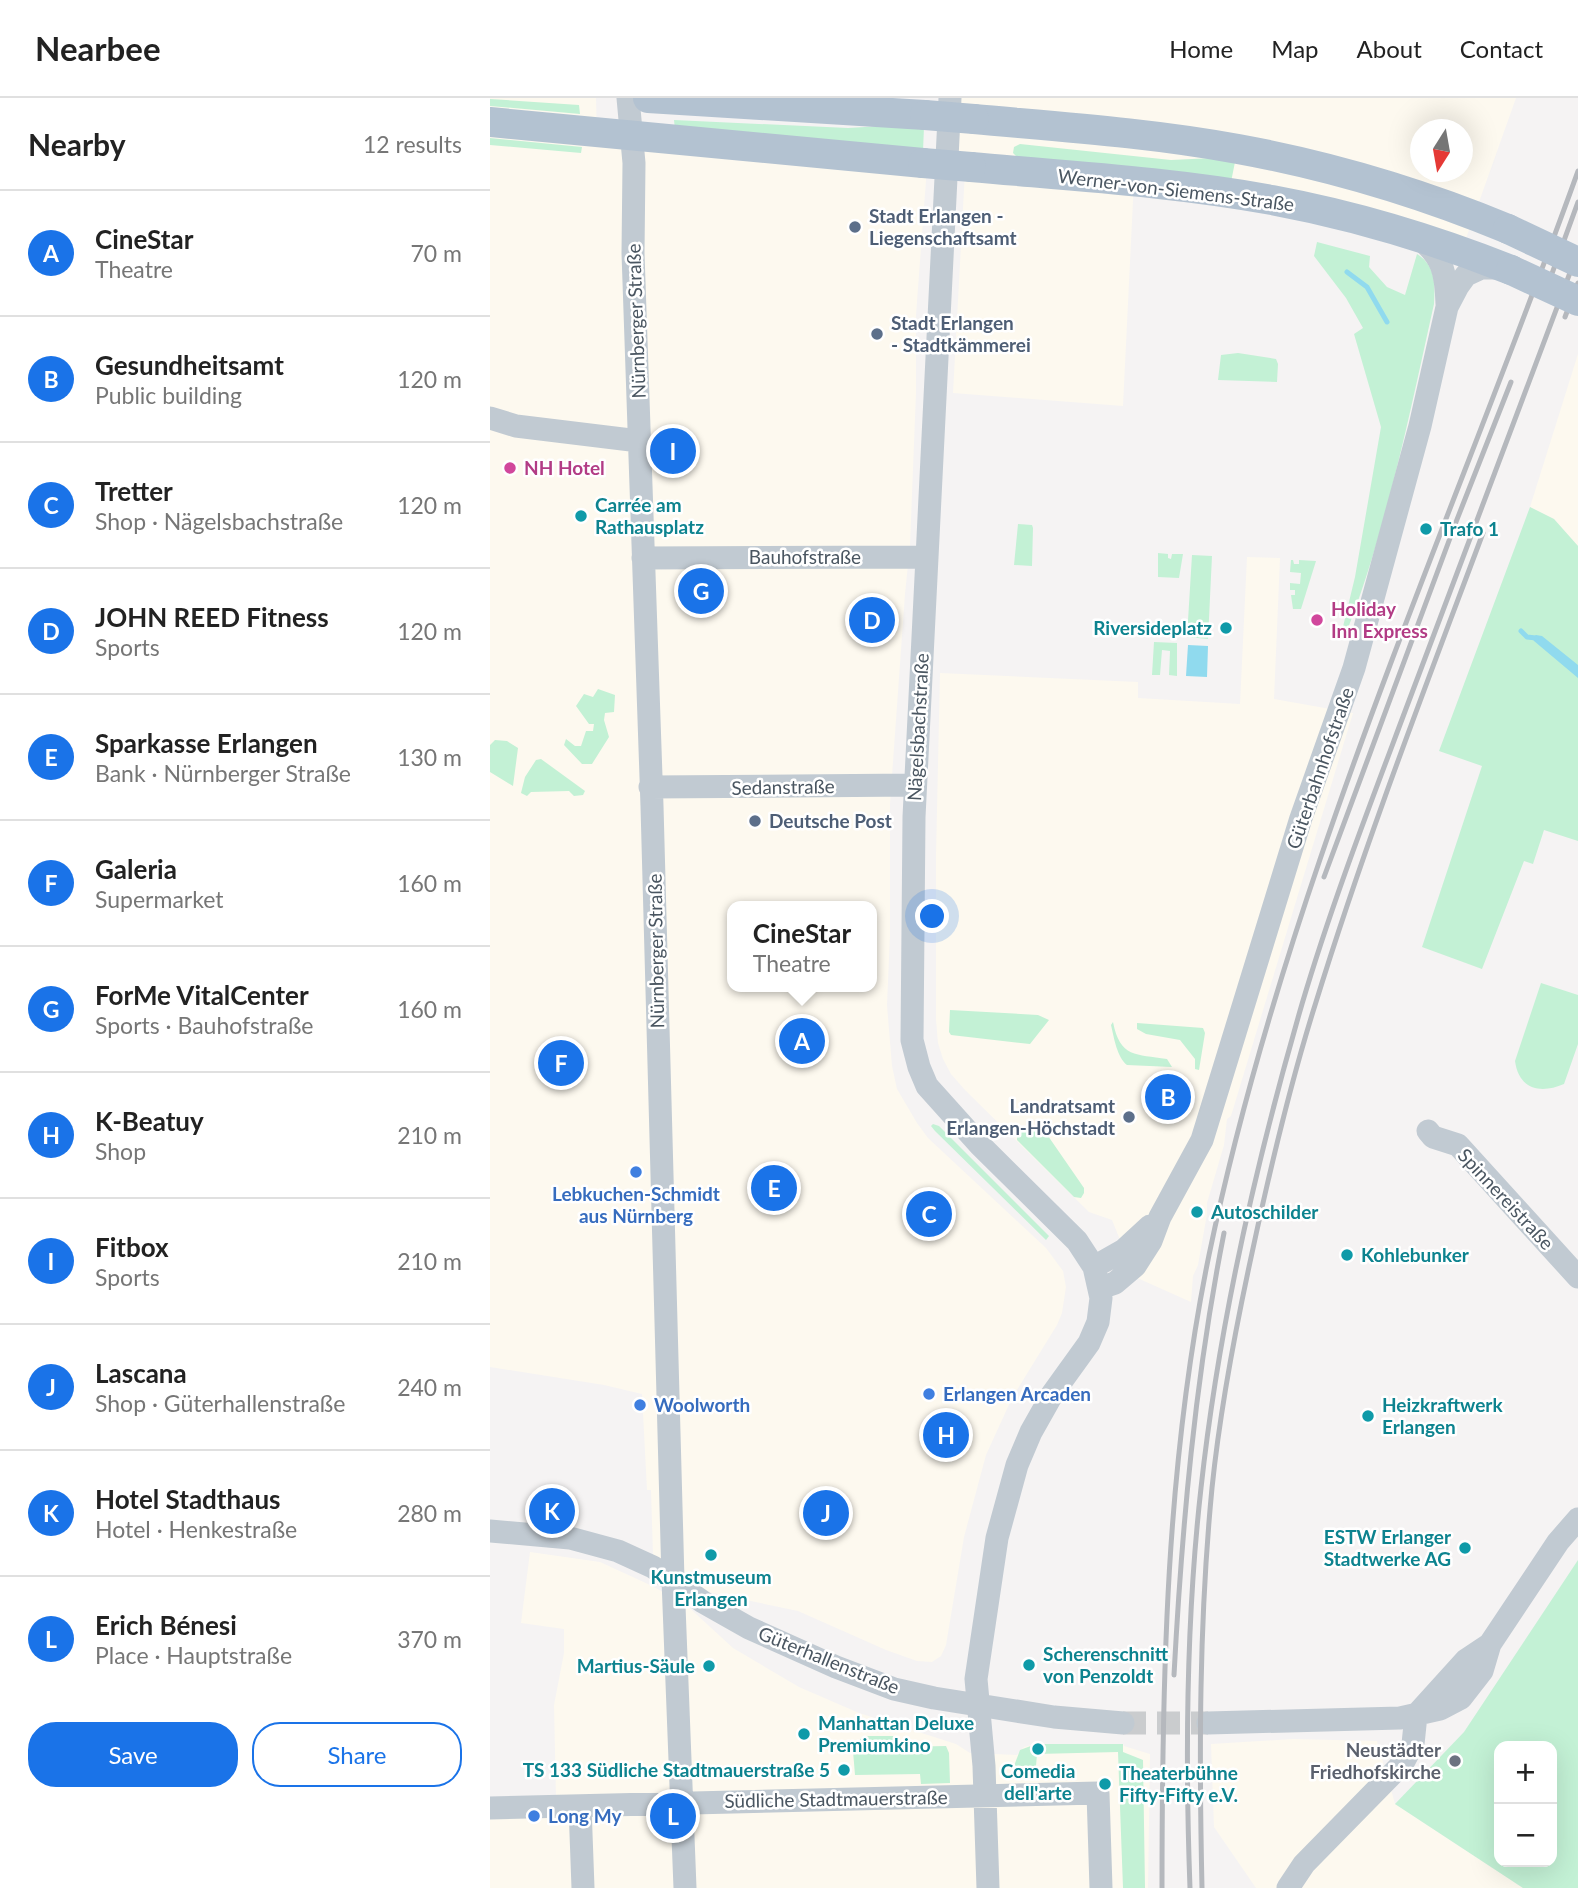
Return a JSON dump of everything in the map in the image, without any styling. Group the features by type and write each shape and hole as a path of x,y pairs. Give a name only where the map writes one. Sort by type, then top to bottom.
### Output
{"main road":[{"path":"648,98 974,118 1237,149 1308,164 1421,195 1508,229 1578,261"},
{"name":"Werner-von-Siemens-Straße","path":"490,122 1230,193 1311,208 1416,236 1511,270 1578,301"},
{"path":"1010,171 1005,156 1007,143 1029,124"}],"street":[{"name":"Nürnberger Straße","path":"628,98 632,137 673,1580 685,1888"},
{"name":"Nägelsbachstraße","path":"950,98 915,785 912,1040 927,1086 946,1110 1071,1233 1097,1278"},
{"name":"Güterbahnhofstraße","path":"1097,1278 1115,1283 1135,1266 1196,1156 1213,1110 1242,1005 1283,875 1354,668 1420,426 1447,307 1447,281 1442,265 1435,253 1416,236"},
{"name":"Güterbahnhofstraße","path":"1447,307 1462,280 1473,271 1494,267 1511,270"},
{"path":"490,418 516,426 639,441"},
{"name":"Bauhofstraße","path":"643,558 926,557"},
{"name":"Sedanstraße","path":"650,787 915,785"},
{"name":"Spinnereistraße","path":"1428,1131 1433,1137 1458,1145 1578,1277"},
{"path":"988,1888 976,1668 990,1571 1006,1501 1031,1432 1095,1331 1101,1306 1097,1278"},
{"path":"1208,1723 1369,1721 1440,1709 1461,1698 1482,1671 1490,1643 1558,1542 1578,1518"},
{"name":"Güterhallenstraße","path":"490,1531 570,1538 628,1555 673,1580 703,1602 749,1629 859,1677 904,1691 1054,1717 1123,1723"},
{"path":"1288,1888 1304,1864 1403,1763 1413,1744 1416,1715"},
{"name":"Südliche Stadtmauerstraße","path":"490,1808 1098,1793 1101,1888"},
{"path":"580,1805 583,1888"}],"shaded area":[{"path":"490,98 596,98 597,140 927,167 916,315 910,545 890,804 887,1005 892,1066 897,1089 928,1138 1046,1248 1063,1271 1066,1287 1057,1325 1012,1398 986,1455 964,1537 946,1645 941,1656 932,1662 917,1661 886,1650 798,1611 708,1592 653,1555 651,1490 647,1490 642,1394 604,1385 490,1367"},
{"path":"952,98 1516,98 1463,247 1134,180 1123,406 953,393 965,171 948,169"},
{"path":"1578,354 1578,546 1554,519 1530,507"},
{"path":"1247,557 1280,558 1274,699 1353,713 1231,1116 1227,1119 1224,1145 1207,1203 1198,1265 1193,1276 1191,1302 1135,1277 1112,1220 1089,1212 965,1090 951,1074 943,1059 936,1020 940,673 1138,682 1138,698 1240,704"},
{"path":"530,1552 600,1562 684,1603 733,1648 799,1687 859,1713 956,1744 970,1753 1017,1755 1024,1747 1036,1744 1123,1744 1150,1754 1148,1888 490,1888 490,1800 556,1798 554,1705 564,1653 564,1629 521,1623"},
{"path":"1293,1739 1377,1741 1395,1804 1523,1888 1256,1888 1214,1827 1211,1744"}],"green space":[{"path":"490,99 579,105 580,114 490,106"},
{"path":"674,120 848,128 899,125 924,127 923,151 675,130"},
{"path":"490,138 582,147 581,153 490,145"},
{"path":"1020,144 1171,160 1213,158 1235,162 1231,182 1017,157 1013,153 1014,147"},
{"path":"1317,242 1370,256 1369,267 1387,287 1405,295 1417,254 1428,264 1434,283 1434,304 1396,472 1373,555 1345,636 1341,635 1355,577 1381,427 1354,334 1363,328 1346,298 1314,256"},
{"path":"1238,353 1276,359 1277,382 1218,380 1221,355"},
{"path":"1530,507 1554,519 1578,546 1578,841 1544,830 1533,864 1524,861 1482,969 1422,947 1482,766 1439,751"},
{"path":"1018,524 1032,525 1033,528 1032,566 1014,565"},
{"path":"1158,553 1168,554 1171,559 1172,554 1183,554 1179,578 1158,577"},
{"path":"1192,555 1212,556 1208,639 1187,637"},
{"path":"1291,560 1294,564 1299,564 1299,560 1316,561 1301,609 1293,609 1291,595 1295,595 1295,590 1290,590 1290,583 1300,584 1301,573 1290,572"},
{"path":"1154,642 1177,643 1177,676 1169,675 1170,651 1162,650 1160,675 1152,675"},
{"path":"598,689 615,695 614,712 605,713 604,720 609,737 592,764 582,764 564,745 566,739 575,746 581,746 586,731 593,731 594,724 589,724 576,706 584,694 593,697"},
{"path":"495,740 507,741 518,748 513,786 490,772 490,745"},
{"path":"541,759 585,791 583,795 574,796 569,791 531,792 527,796 521,793 525,777 536,760"},
{"path":"1541,983 1578,995 1578,1044 1564,1084 1547,1089 1526,1084 1517,1071 1515,1061"},
{"path":"950,1010 1038,1015 1049,1020 1030,1044 951,1035"},
{"path":"1113,1022 1116,1034 1125,1048 1138,1055 1167,1059 1172,1067 1127,1065 1116,1047 1111,1025"},
{"path":"1137,1023 1203,1028 1205,1033 1199,1070 1195,1069 1195,1059 1180,1040 1146,1034 1137,1029"},
{"path":"931,1126 939,1126 1049,1236 1046,1240 935,1131"},
{"path":"1032,1129 1046,1133 1084,1188 1081,1198 1074,1197 1017,1140 1017,1133"},
{"path":"1578,1560 1578,1888 1523,1888 1395,1804 1464,1732"},
{"path":"863,1736 896,1736 897,1747 946,1746 949,1753 950,1783 921,1784 920,1774 855,1775 853,1751 859,1750 859,1741"},
{"path":"1036,1744 1123,1744 1123,1752 1143,1760 1145,1888 1123,1888 1118,1752 1037,1754 1036,1766 1014,1766 1020,1750"}],"water":[{"path":"1536,635 1542,636 1578,665 1578,678 1534,641 1532,638"},
{"path":"1188,645 1208,646 1207,677 1186,676"}],"waterway":[{"path":"1347,272 1367,287 1387,322"},
{"path":"1521,631 1527,637 1536,638"}],"tunnel":[{"path":"1123,1723 1208,1723"}],"railway":[{"path":"1162,1888 1163,1729 1175,1491 1195,1334 1209,1255 1242,1115 1281,978 1374,707 1578,171"},
{"path":"1546,290 1578,202"},
{"path":"1190,1888 1188,1688 1192,1588 1201,1488 1229,1304 1269,1123 1313,967 1338,894 1578,251"},
{"path":"1565,317 1578,283"},
{"path":"1324,877 1511,382"},
{"path":"1202,1888 1201,1688 1208,1538 1219,1429 1246,1282 1281,1127 1316,1002 1375,825 1483,533"},
{"path":"1174,1675 1191,1453 1205,1343 1224,1233"}],"place":[{"name":"Stadt Erlangen - Liegenschaftsamt","path":"855,227"},
{"name":"Stadt Erlangen - Stadtkämmerei","path":"877,334"},
{"name":"Fitbox","path":"673,451"},
{"name":"NH Hotel","path":"510,468"},
{"name":"Carrée am Rathausplatz","path":"581,516"},
{"name":"Trafo 1","path":"1426,529"},
{"name":"ForMe VitalCenter","path":"701,591"},
{"name":"JOHN REED Fitness","path":"872,620"},
{"name":"Holiday Inn Express","path":"1317,620"},
{"name":"Riversideplatz","path":"1226,628"},
{"name":"Deutsche Post","path":"755,821"},
{"name":"CineStar","path":"802,1041"},
{"name":"Galeria","path":"561,1063"},
{"name":"Gesundheitsamt","path":"1168,1097"},
{"name":"Landratsamt Erlangen-Höchstadt","path":"1129,1117"},
{"name":"Lebkuchen-Schmidt aus Nürnberg","path":"636,1172"},
{"name":"Sparkasse Erlangen","path":"774,1188"},
{"name":"Autoschilder","path":"1197,1212"},
{"name":"Tretter","path":"929,1214"},
{"name":"Kohlebunker","path":"1347,1255"},
{"name":"Erlangen Arcaden","path":"929,1394"},
{"name":"Woolworth","path":"640,1405"},
{"name":"Heizkraftwerk Erlangen","path":"1368,1416"},
{"name":"K-Beatuy","path":"946,1435"},
{"name":"Hotel Stadthaus","path":"552,1511"},
{"name":"Lascana","path":"826,1513"},
{"name":"ESTW Erlanger Stadtwerke AG","path":"1465,1548"},
{"name":"Kunstmuseum Erlangen","path":"711,1555"},
{"name":"Scherenschnitt von Penzoldt","path":"1029,1665"},
{"name":"Martius-Säule","path":"709,1666"},
{"name":"Manhattan Deluxe Premiumkino","path":"804,1734"},
{"name":"Comedia dell'arte","path":"1038,1749"},
{"name":"Neustädter Friedhofskirche","path":"1455,1761"},
{"name":"TS 133 Südliche Stadtmauerstraße 5","path":"844,1770"},
{"name":"Theaterbühne Fifty-Fifty e.V.","path":"1105,1784"},
{"name":"Long My","path":"534,1816"},
{"name":"Erich Bénesi","path":"673,1816"}]}
